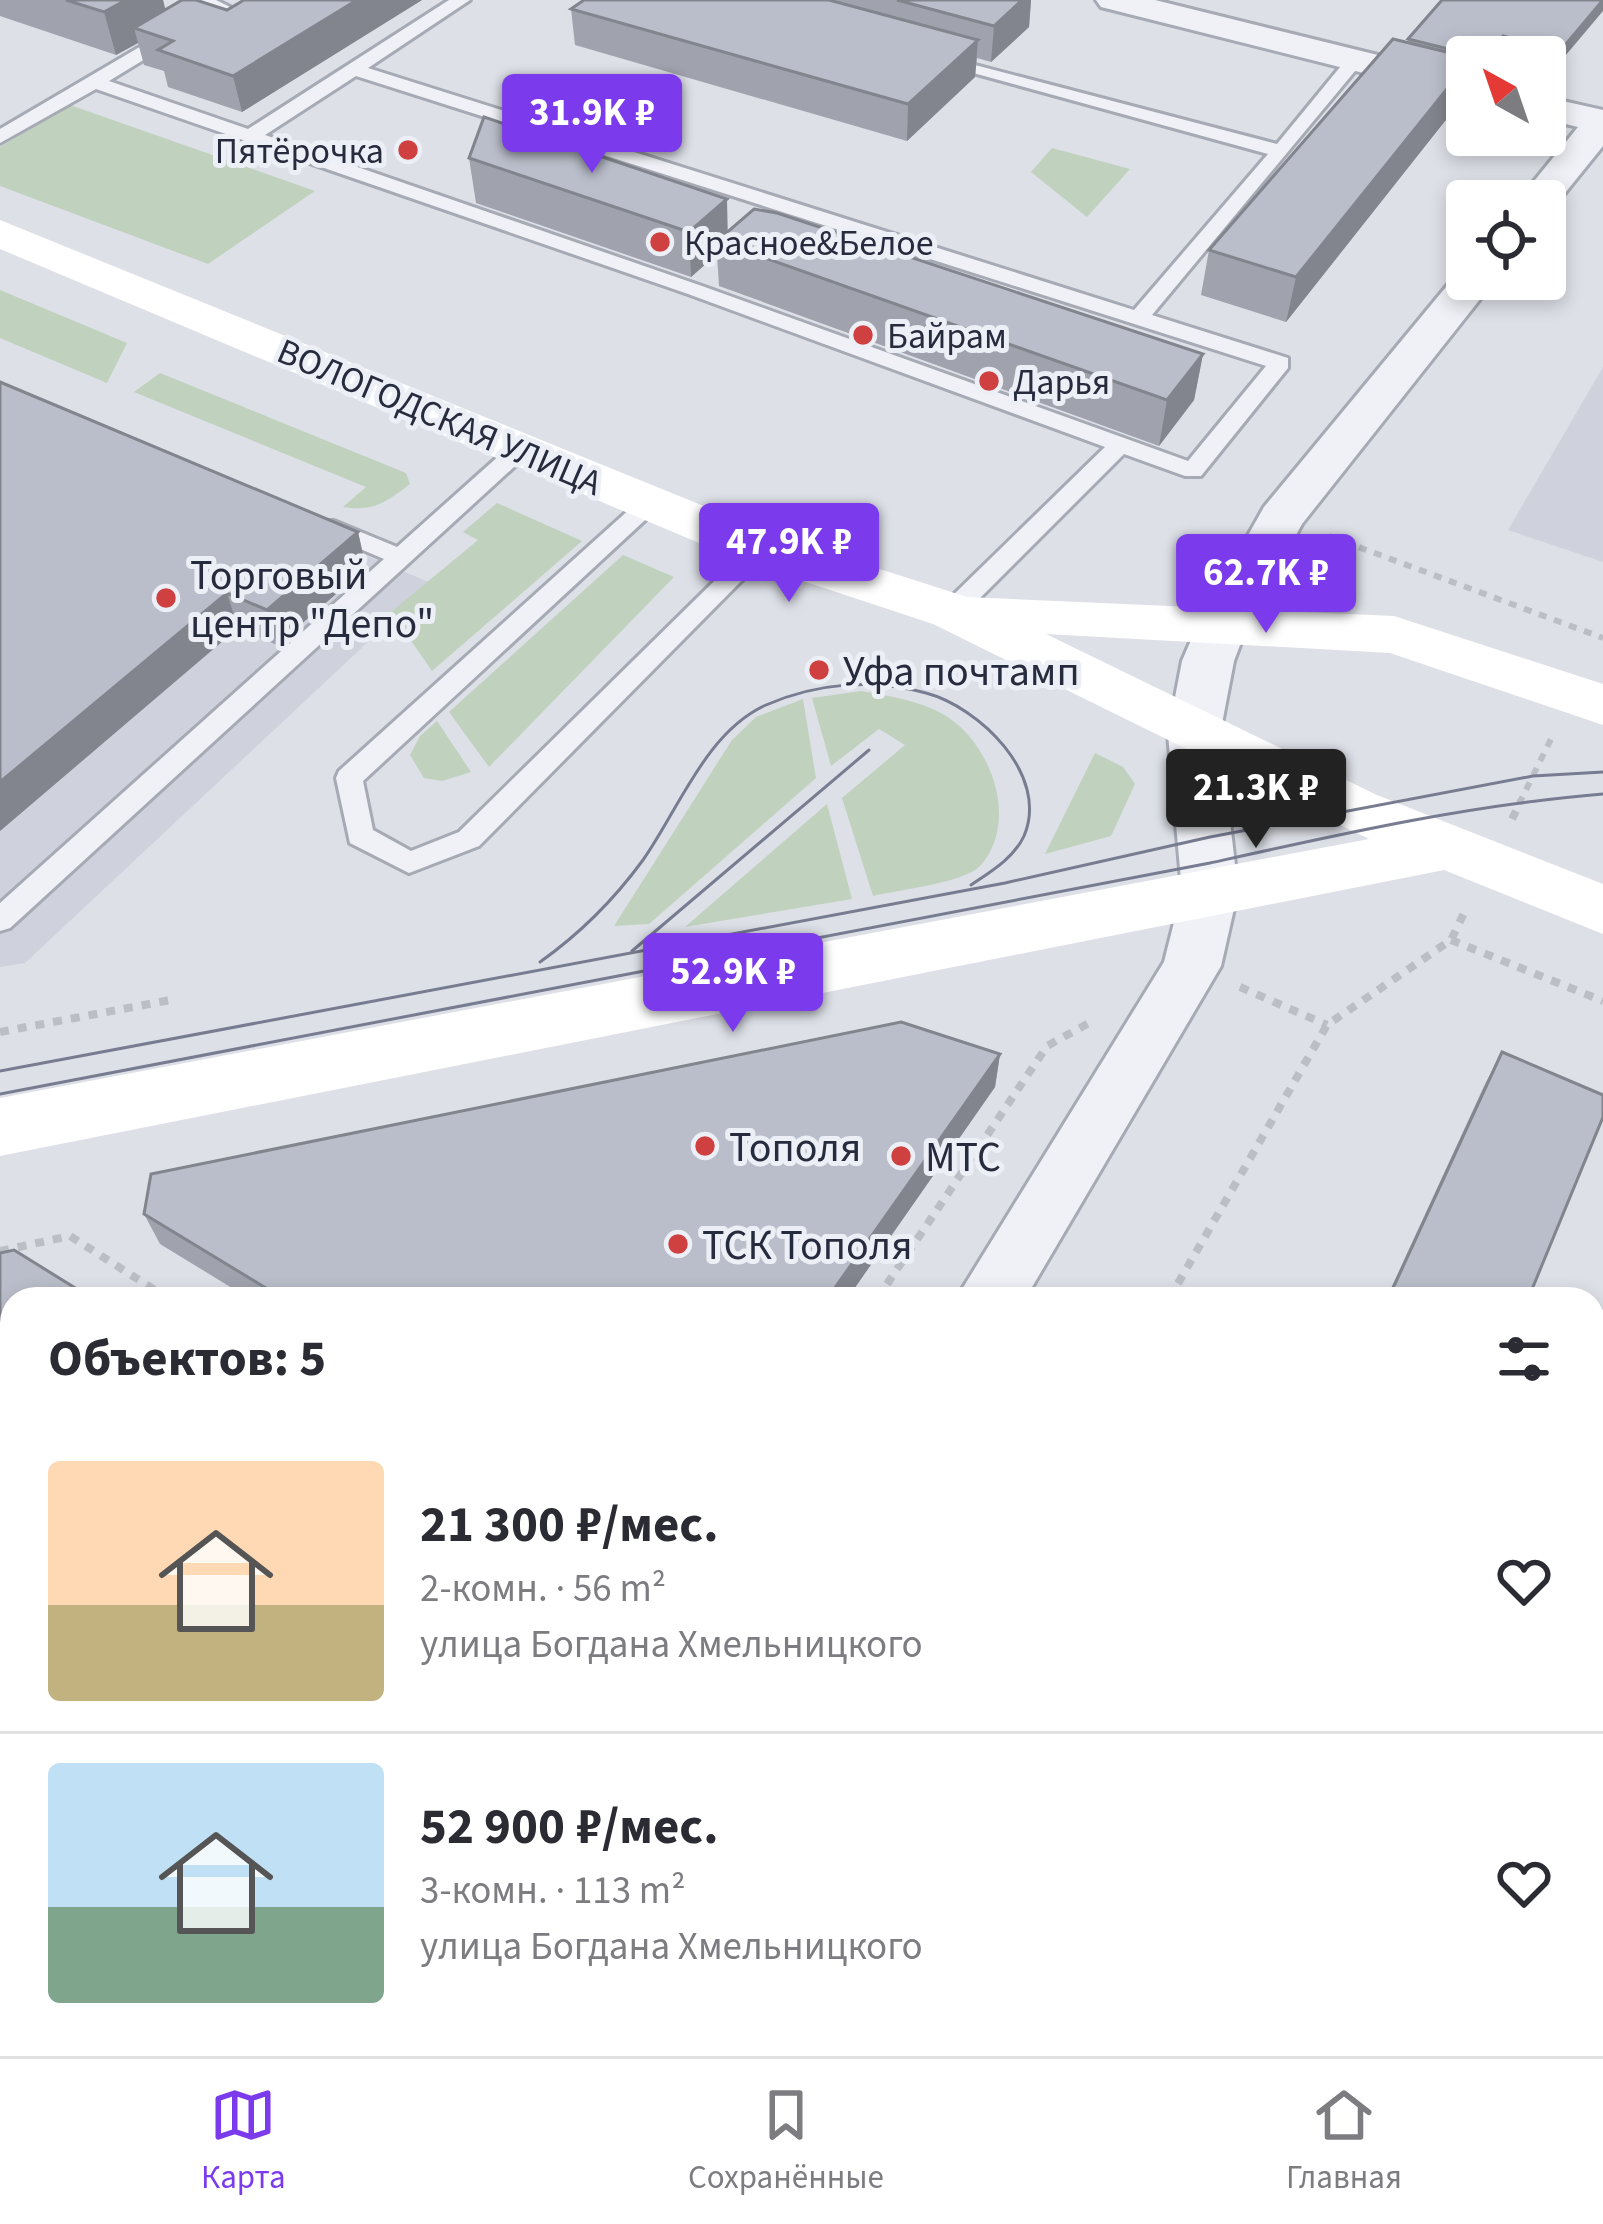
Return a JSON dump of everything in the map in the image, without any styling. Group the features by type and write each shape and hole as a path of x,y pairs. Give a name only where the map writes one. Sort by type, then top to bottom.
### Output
{"main road":[{"name":"ВОЛОГОДСКАЯ УЛИЦА","path":"0,233 761,549 952,611 1194,734 1603,910"},
{"name":"ВОЛОГОДСКАЯ УЛИЦА","path":"952,611 1394,635 1588,699"},
{"path":"0,1127 1210,891 1469,855"}],"street":[{"path":"1113,0 1446,83"},
{"path":"1243,32 1273,0"},
{"path":"1555,180 1603,122 1566,113"},
{"path":"996,1287 1192,965 1210,891 1210,837 1194,734 1208,661 1223,624 1280,518 1458,300"}],"lane":[{"path":"0,137 220,7 198,0"},
{"path":"250,136 461,0"},
{"path":"928,55 1281,151"},
{"path":"1138,318 1356,59"},
{"path":"94,82 703,284 1193,471 1280,363 781,214 353,69"},
{"path":"952,611 1120,445"},
{"path":"0,920 519,450"},
{"path":"649,504 349,778 360,836 409,863 469,839 761,549"},
{"path":"295,513 400,557"}],"path":[{"path":"1175,1287 1327,1025 1451,940 1469,855 1588,699 1602,638 1280,518"},
{"path":"1451,940 1603,1001"},
{"path":"0,1033 176,999"},
{"path":"885,1287 1047,1046"},
{"path":"0,1251 70,1236 150,1287"}],"shaded area":[{"path":"1603,367 1603,562 1508,530"},
{"path":"0,401 431,583 25,963 0,967"}],"green space":[{"path":"70,105 315,191 208,264 0,186 0,147"},
{"path":"1052,148 1130,169 1087,217 1031,172"},
{"path":"0,290 127,343 107,383 0,338"},
{"path":"160,373 406,473 410,484 379,504 343,507 366,487 134,392"},
{"path":"497,503 582,541 432,671 391,612 478,540 463,532"},
{"path":"623,555 674,577 489,767 449,712"},
{"path":"861,691 941,713 974,742 986,761 999,805 998,827 992,848 972,872 873,896 842,798 905,745 879,729 831,766 812,698"},
{"path":"803,699 816,778 649,924 614,926 732,740 756,717"},
{"path":"437,721 471,772 442,781 424,778 410,755 420,736"},
{"path":"1095,753 1123,767 1135,784 1111,836 1045,854"},
{"path":"827,804 852,899 685,927"}],"building":[{"path":"66,0 126,0 104,12"},
{"path":"182,0 227,10 244,0 357,0 233,76 158,50 173,41 134,28"},
{"path":"584,0 829,0 978,40 908,104 571,9"},
{"path":"897,0 1022,0 994,26"},
{"path":"1442,0 1603,0 1566,44 1566,36 1446,36 1446,48 1408,39"},
{"path":"1393,39 1446,52 1446,90 1296,277 1209,250"},
{"path":"484,117 727,199 689,232 469,158"},
{"path":"754,209 1203,354 1167,400 717,241"},
{"name":"Торговый центр \"Депо\"","path":"0,382 358,532 267,610 227,593 0,782"},
{"name":"Тополя","path":"901,1022 1000,1054 835,1287 264,1287 144,1214 151,1174"},
{"path":"1502,1052 1603,1095 1603,1117 1533,1287 1394,1287"},
{"path":"14,1250 74,1287 0,1287 0,1253"}],"tram line":[{"path":"540,962 583,928 632,875 727,733 766,705 825,688 866,684 926,693 967,713 1005,747 1027,790 1024,836 1008,858 971,885"},
{"path":"632,951 869,750"},
{"path":"0,1071 1005,883 1210,837 1533,776 1603,772"},
{"path":"0,1094 1405,822 1603,794"}],"place":[{"name":"Пятёрочка","path":"408,150"},
{"name":"Красное&Белое","path":"660,242"},
{"name":"Байрам","path":"863,335"},
{"name":"Дарья","path":"989,381"},
{"name":"Торговый центр \"Депо\"","path":"166,598"},
{"name":"Уфа почтамп","path":"819,670"},
{"name":"Тополя","path":"705,1146"},
{"name":"МТС","path":"901,1156"},
{"name":"ТСК Тополя","path":"678,1244"}]}
